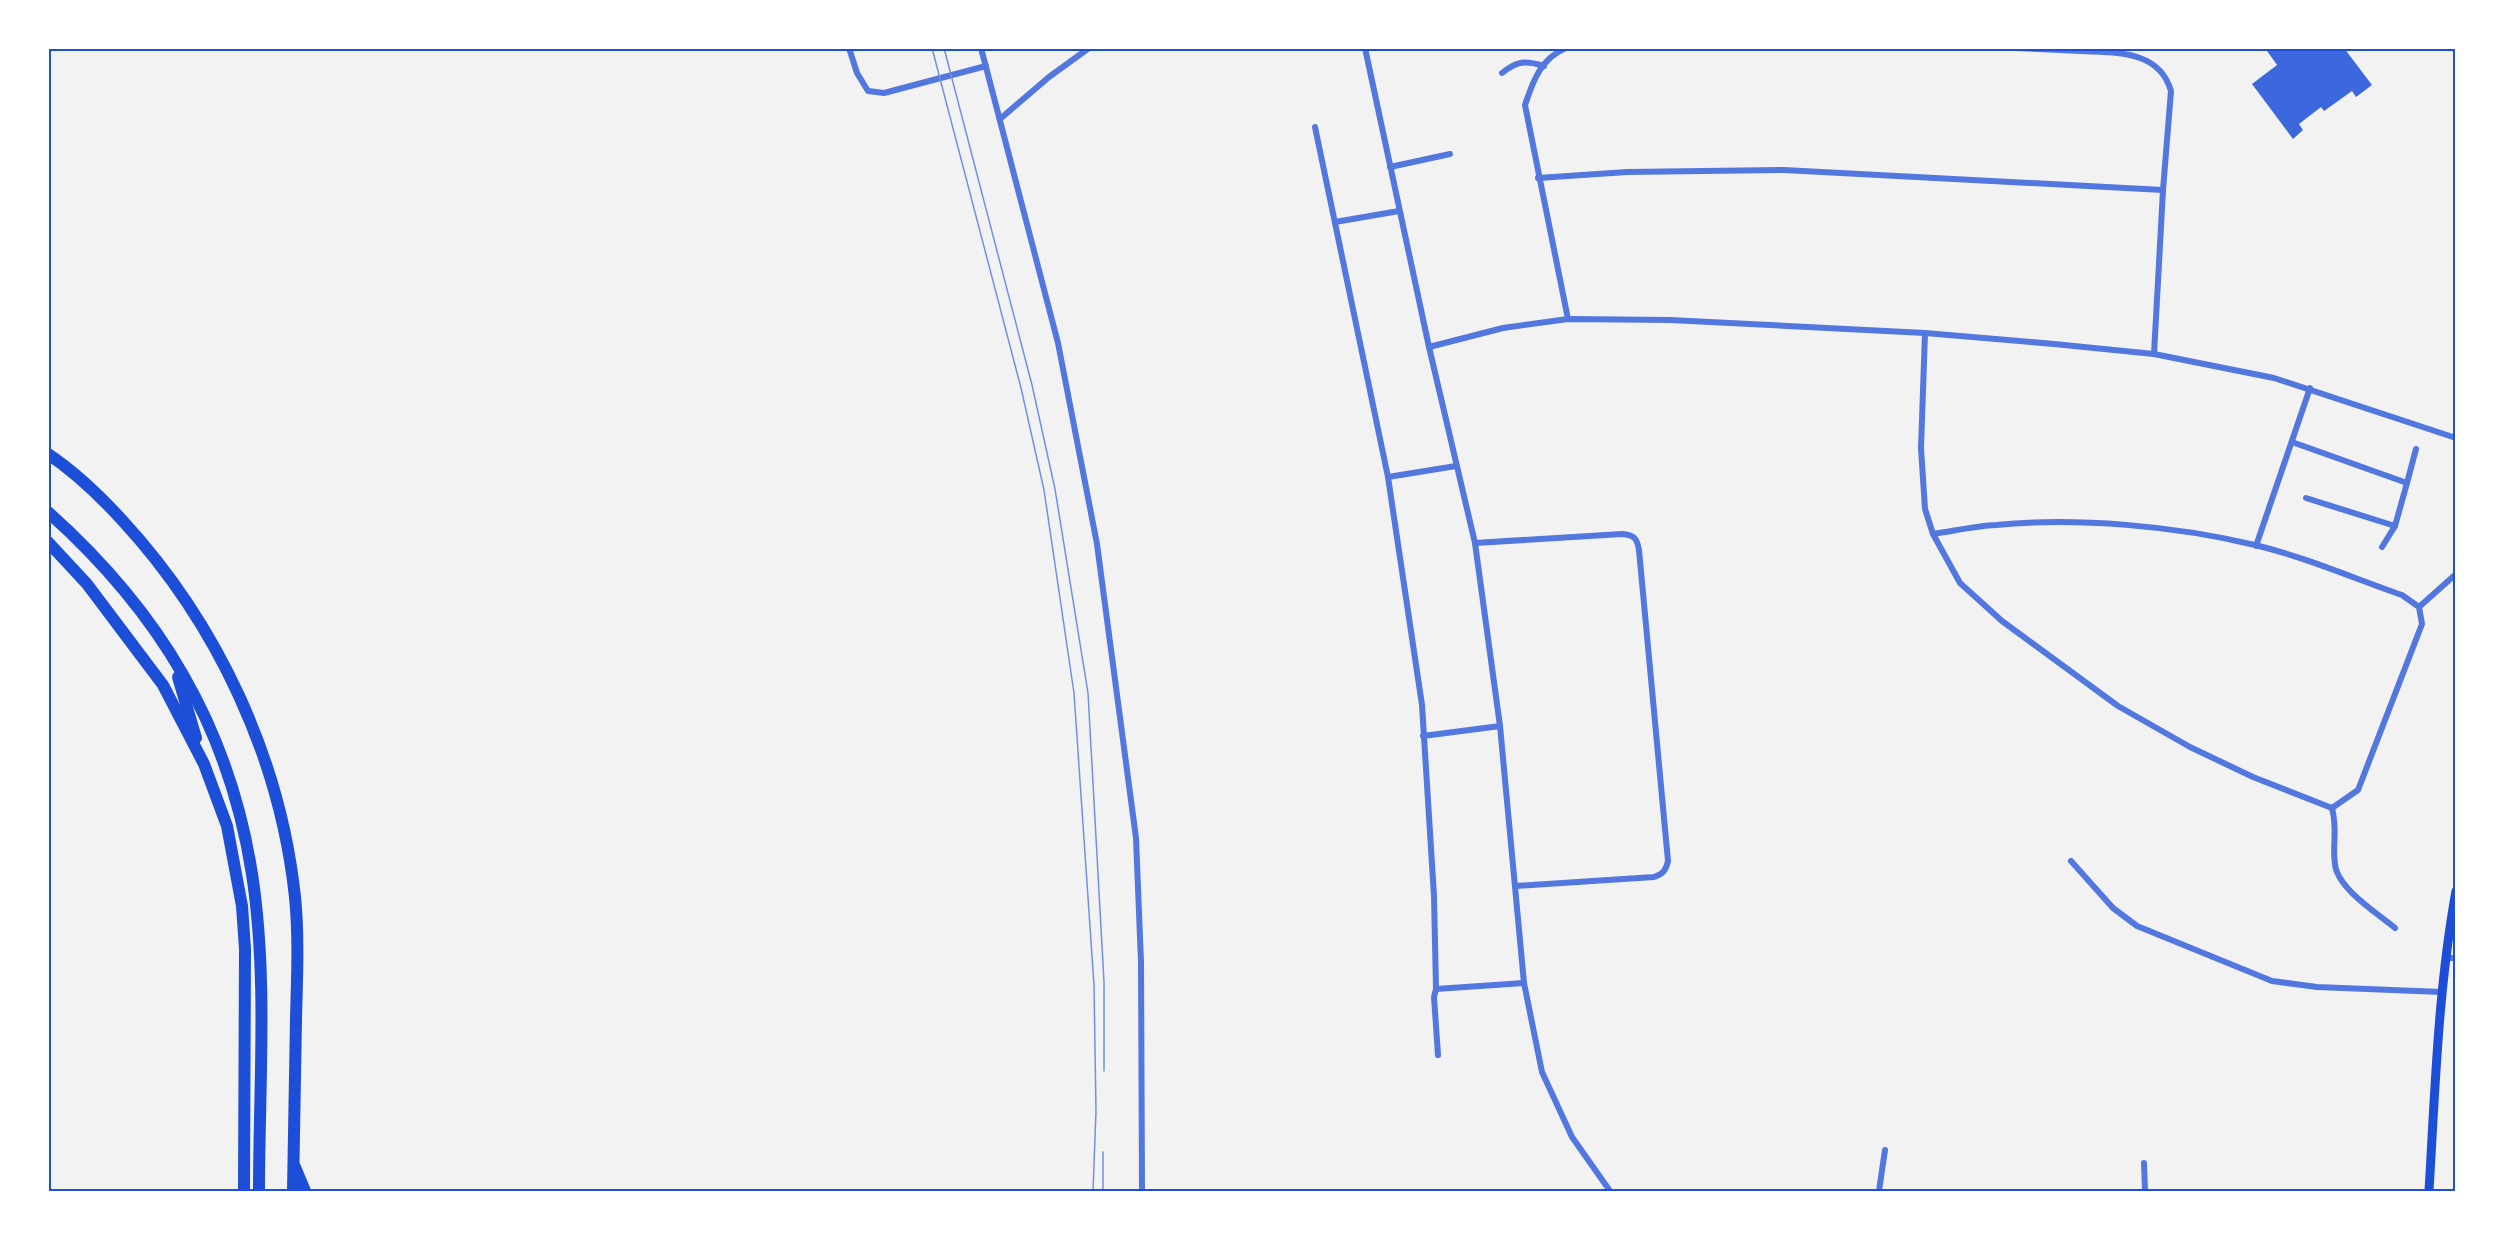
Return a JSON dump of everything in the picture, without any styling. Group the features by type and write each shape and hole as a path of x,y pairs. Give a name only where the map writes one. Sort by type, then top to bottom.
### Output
{"highway":[{"path":"48,454 101,498 143,543 169,576 217,652 249,717 271,779 286,842 295,897 297,956 293,1191"},
{"path":"48,512 86,546 135,601 170,650 224,758 241,817 252,875 258,935 259,1191"},
{"path":"48,542 87,585 163,685 204,764"},
{"path":"170,650 204,764 227,826 242,906 245,949 244,1191"},
{"path":"293,1162 305,1191"}],"main road":[{"path":"2428,1191 2445,958 2456,891"}],"street":[{"path":"849,48 857,73 868,91 884,93 986,66"},
{"path":"981,48 1058,343 1097,544 1136,838 1141,962 1142,1191"},
{"path":"1000,119 1049,77 1089,48"},
{"path":"1365,48 1428,347 1475,543 1500,726 1524,983 1542,1072 1572,1137 1610,1191"},
{"path":"1566,48 1535,75 1525,105 1568,319"},
{"path":"2016,48 2126,53 2152,63 2163,72 2171,91 2154,354"},
{"path":"1502,73 1513,64 1527,60 1544,66"},
{"path":"1314,127 1388,477 1422,705 1434,896 1436,989 1434,997 1438,1055"},
{"path":"1390,167 1450,154"},
{"path":"1538,178 1627,171 1784,170 2163,190"},
{"path":"1335,222 1399,211"},
{"path":"1428,347 1503,328 1568,319 1670,320 1925,333 2154,354 2274,378 2310,388 2456,438"},
{"path":"1925,333 1920,448 1925,509 1933,534 1960,583 1977,600 2096,692 2190,747 2253,777 2332,808"},
{"path":"2256,546 2310,388"},
{"path":"2292,442 2407,483"},
{"path":"2382,547 2395,526 2416,449"},
{"path":"1388,477 1456,466"},
{"path":"2306,498 2395,526"},
{"path":"1933,534 1995,525 2065,523 2138,527 2210,536 2256,546 2402,595 2419,606 2422,624 2358,790 2332,808"},
{"path":"1475,543 1631,534 1637,540 1640,550 1668,861 1666,870 1654,877 1516,886"},
{"path":"2419,606 2456,574"},
{"path":"1423,736 1500,726"},
{"path":"2332,808 2337,825 2335,865 2339,878 2395,928"},
{"path":"2071,861 2113,908 2137,926 2272,981 2317,987 2442,992"},
{"path":"2445,958 2456,958"},
{"path":"1436,989 1524,983"},
{"path":"1879,1191 1885,1150"},
{"path":"2144,1163 2145,1191"}],"building":[{"path":"2265,48 2344,48 2372,85 2356,97 2352,91 2324,111 2321,107 2299,124 2303,130 2293,139 2252,84 2277,65"}],"tram line":[{"path":"932,48 1021,388 1044,490 1074,693 1094,985 1096,1111 1093,1191"},
{"path":"944,48 1032,385 1055,489 1088,693 1104,982 1104,1071"},
{"path":"1103,1152 1103,1191"}]}
